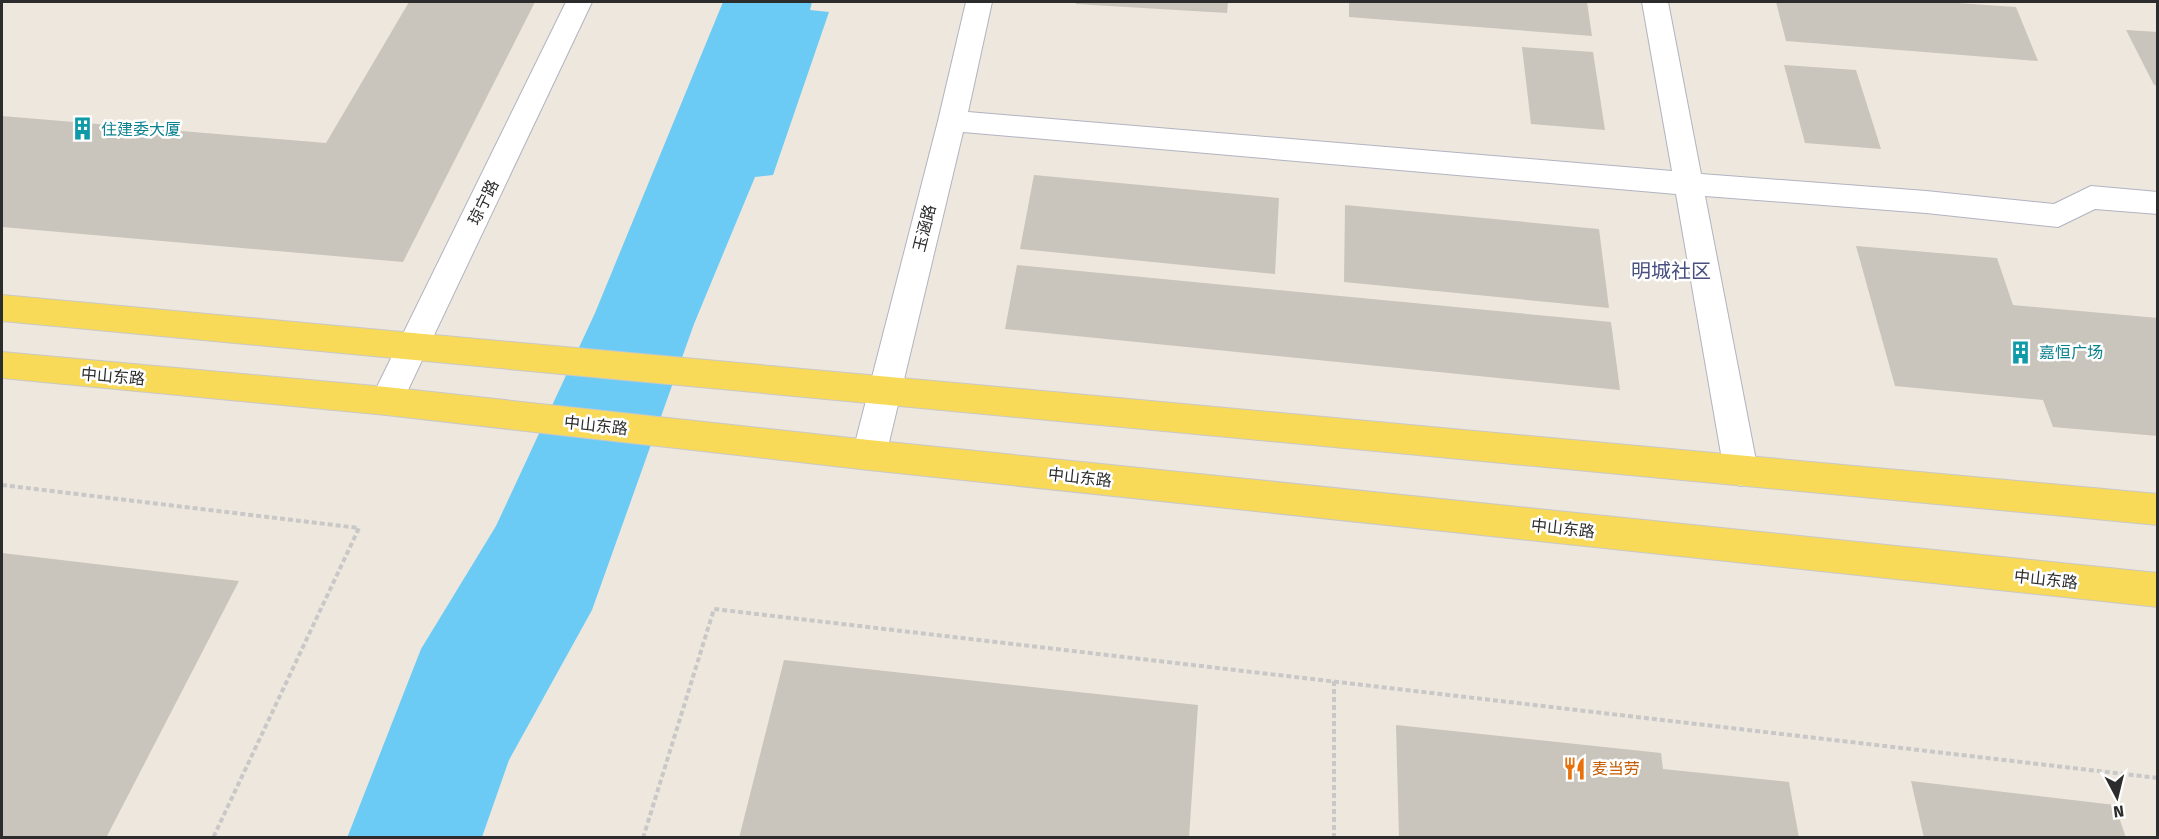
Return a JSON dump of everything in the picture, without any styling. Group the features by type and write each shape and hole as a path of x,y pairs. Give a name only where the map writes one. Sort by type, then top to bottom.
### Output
{"main road":[{"path":"2,308 883,393 2157,510"},
{"name":"中山东路","path":"2,365 386,401 869,455 2157,590"}],"street":[{"name":"琼宁路","path":"386,401 579,2"},
{"name":"玉涵路","path":"869,455 952,121 979,2"},
{"path":"1655,2 1741,471"},
{"path":"952,121 1926,202 2058,216 2091,197 2157,203"}],"path":[{"path":"2,485 359,528 213,837"},
{"path":"643,837 714,609 2157,778"},
{"path":"1334,681 1334,837"}],"water":[{"path":"723,2 812,2 810,10 829,12 773,175 755,177 694,324 592,610 509,760 482,837 347,838 421,649 496,526 595,313"}],"building":[{"name":"住建委大厦","path":"409,2 535,2 403,262 2,227 2,116 326,143"},
{"path":"1076,2 1228,2 1227,13 1076,4"},
{"path":"1349,2 1587,2 1592,36 1349,17"},
{"path":"1776,2 1942,2 2016,7 2038,61 1786,41"},
{"path":"2126,30 2158,32 2158,86 2154,85"},
{"path":"1522,47 1593,52 1605,130 1531,124"},
{"path":"1784,65 1856,70 1881,149 1805,143"},
{"path":"1034,175 1279,198 1275,274 1020,249"},
{"path":"1345,205 1599,229 1609,308 1344,282"},
{"name":"嘉恒广场","path":"1856,246 1997,258 2013,305 2158,318 2158,436 2053,427 2043,400 1895,386"},
{"path":"1017,265 1611,322 1620,390 1005,329"},
{"path":"2,553 239,581 106,838 2,838"},
{"path":"784,660 1198,705 1189,838 739,838"},
{"path":"1396,725 1661,753 1663,769 1789,782 1799,838 1399,838"},
{"path":"1911,781 2115,805 2126,838 1924,838"}],"place":[{"name":"住建委大厦","path":"83,129"},
{"name":"嘉恒广场","path":"2021,352"},
{"name":"麦当劳","path":"1574,768"}],"district":[{"name":"明城社区","path":"1671,271"}]}
